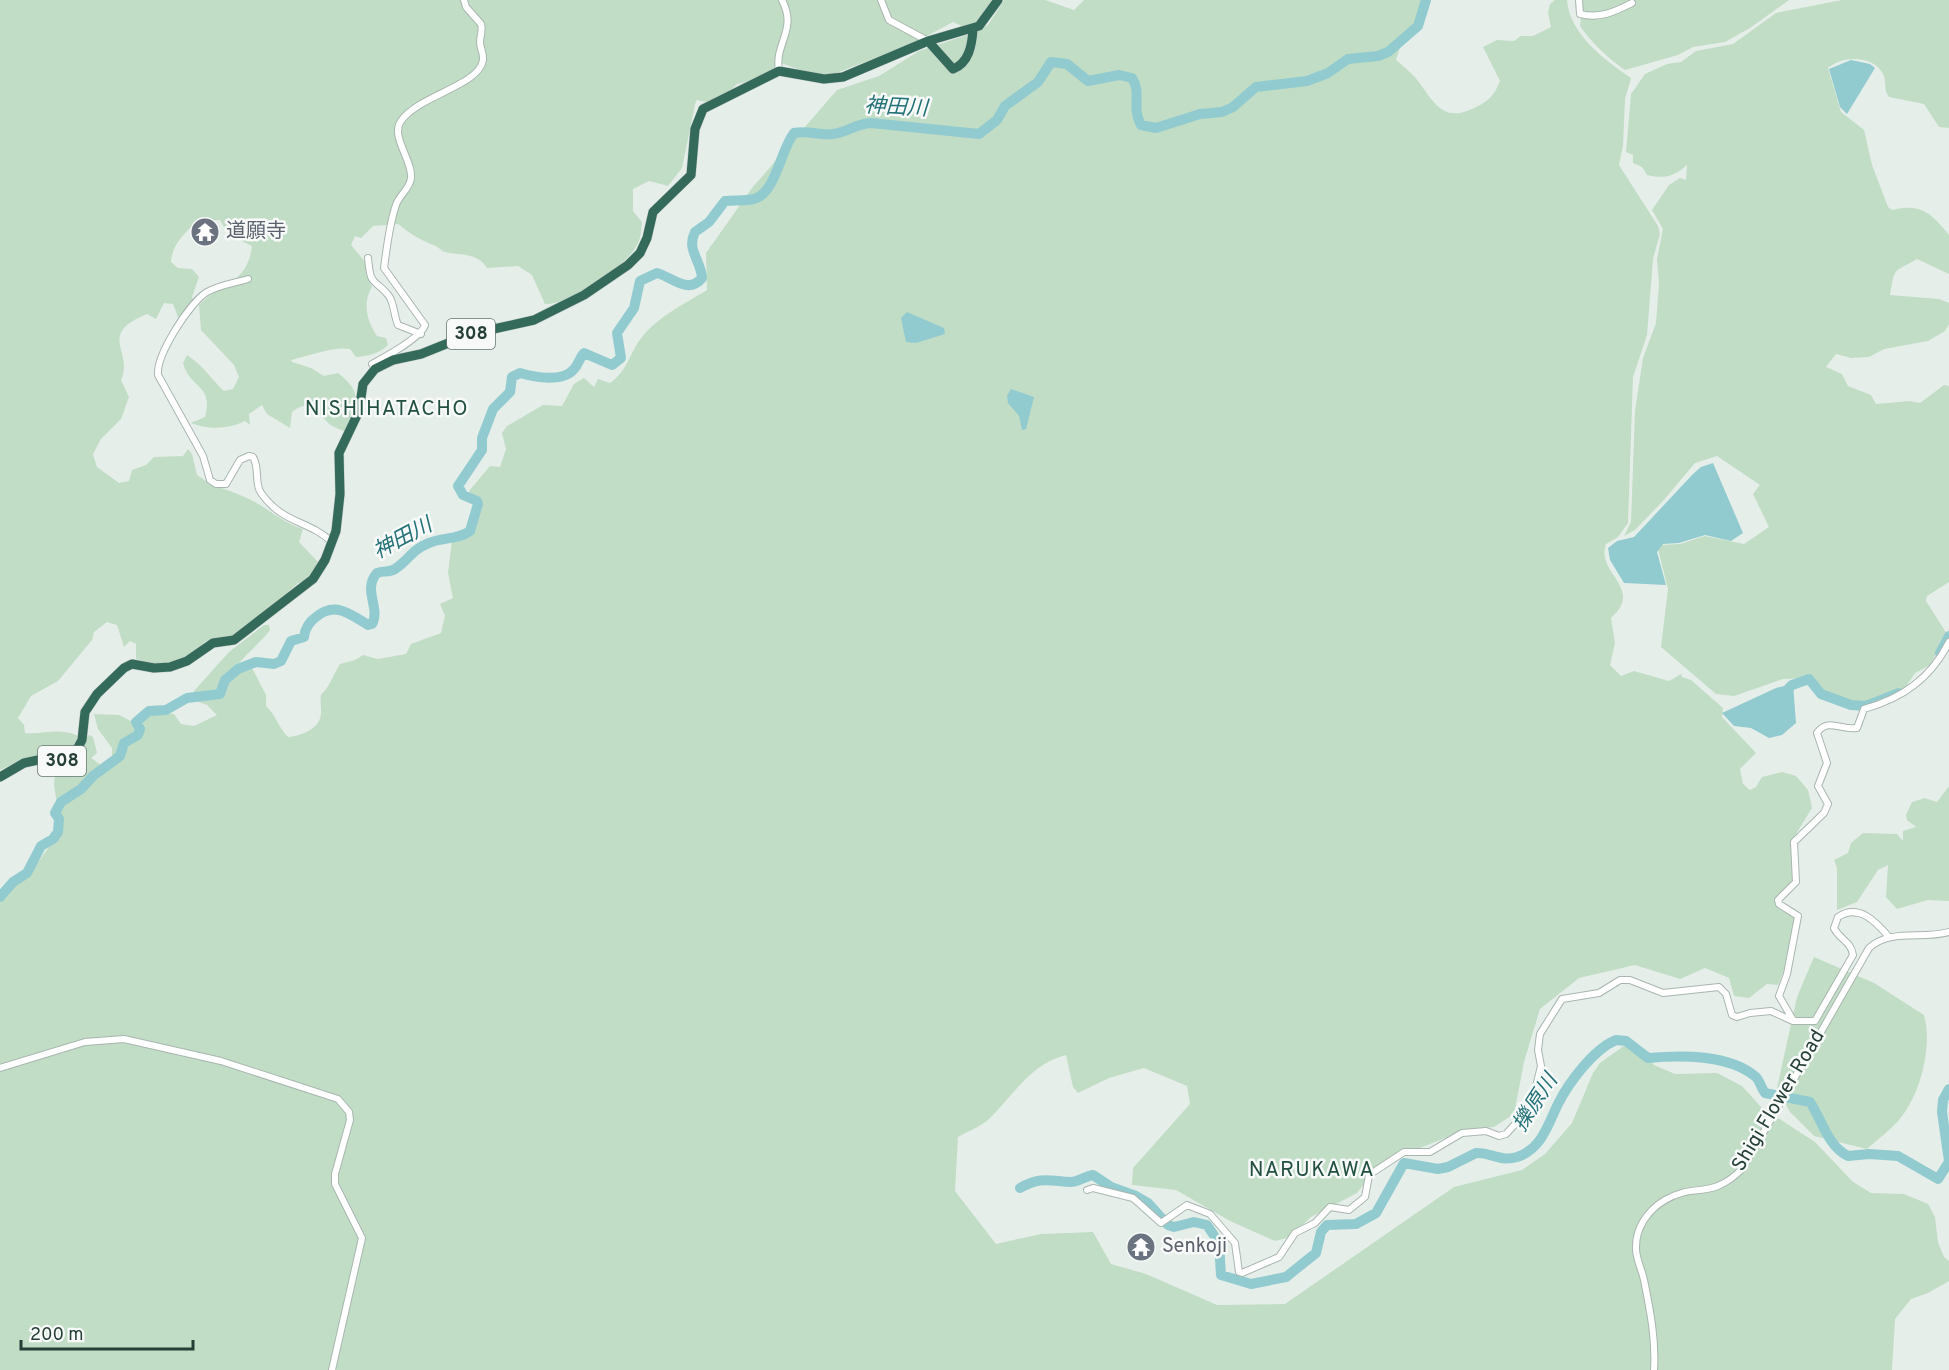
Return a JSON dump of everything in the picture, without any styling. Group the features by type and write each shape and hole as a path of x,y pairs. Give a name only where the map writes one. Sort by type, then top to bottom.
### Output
{"highway":[{"path":"779,71 833,79 928,41 973,29 979,26 998,0"},
{"path":"928,41 953,69 957,68 970,51 973,29"},
{"name":"308","path":"0,777 24,764 38,760 61,761 75,753 82,740 85,712 97,694 128,666 170,667 187,661 206,646 242,636 296,590 313,579 332,542 340,494 338,459 358,411 363,384 375,369 393,360 421,354 471,334 534,320 584,295 614,275 640,253 658,205 691,175 695,129 700,111 779,71"}],"street":[{"path":"375,369 372,364 421,334 425,325 386,276 384,268 395,206 407,188 411,176 399,125 429,97 457,87 476,73 483,64 481,24 466,7 464,0"},
{"path":"779,71 777,60 789,19 782,0"},
{"path":"881,0 889,20 928,41"},
{"path":"1579,0 1580,14 1594,16 1605,15 1632,3"},
{"path":"384,268 368,262 371,279 390,297 398,325 421,334"},
{"path":"248,279 216,288 198,299 165,346 157,367 158,375 203,456 210,480 216,484 226,484 240,460 249,456 253,458 258,489 275,510 300,524 315,528 332,542"},
{"path":"1793,1021 1779,996 1787,974 1798,916 1779,904 1778,900 1796,882 1794,842 1824,813 1828,804 1818,786 1827,763 1817,733 1822,727 1830,724 1857,728 1864,709 1896,698 1929,674 1949,642"},
{"path":"1087,1190 1093,1188 1133,1198 1161,1223 1187,1205 1209,1212 1235,1243 1239,1272 1242,1273 1279,1257 1295,1233 1315,1223 1328,1208 1349,1210 1365,1197 1369,1175 1402,1153 1413,1150 1430,1152 1462,1133 1486,1131 1499,1136 1506,1134 1531,1107 1540,1066 1538,1050 1540,1034 1562,999 1567,996 1599,993 1620,980 1630,980 1662,993 1719,987 1726,994 1732,1015 1737,1017 1771,1011 1793,1021 1815,1021 1853,954 1848,942 1840,937 1834,927 1838,917 1847,913 1859,912 1873,920 1889,937 1949,932"},
{"name":"Shigi Flower Road","path":"1654,1370 1655,1341 1636,1249 1640,1227 1652,1209 1672,1196 1711,1190 1732,1179 1743,1168 1864,954 1874,944 1889,937"},
{"path":"0,1068 85,1042 124,1040 176,1049 221,1061 338,1099 349,1112 350,1120 335,1174 335,1184 362,1238 332,1370"}],"green space":[{"path":"0,0 993,0 974,26 964,27 953,22 912,44 831,75 820,77 778,62 772,70 755,80 737,84 728,93 707,102 696,100 682,168 668,186 649,181 633,189 633,211 642,222 640,237 631,254 596,284 556,303 545,304 532,275 518,266 487,268 474,257 444,251 423,241 398,224 373,226 361,238 355,236 351,245 366,263 366,274 372,287 367,299 368,318 377,336 386,338 388,345 365,356 356,357 350,349 344,348 291,360 324,376 338,373 352,387 356,400 346,432 332,426 314,409 304,406 292,412 290,428 267,414 262,405 249,414 250,425 245,421 232,426 211,428 191,423 205,417 207,406 204,392 186,371 183,363 187,355 224,391 233,389 239,377 234,365 201,330 199,305 239,276 249,259 252,246 228,234 220,220 197,221 177,244 171,262 178,268 192,269 199,277 192,297 194,302 184,316 178,317 173,304 164,303 156,319 147,314 123,329 120,336 124,370 121,380 129,397 121,419 101,439 93,454 97,467 119,483 129,481 132,470 146,465 154,457 183,456 188,449 192,454 197,475 253,501 303,529 299,542 320,564 306,582 298,583 272,607 233,636 206,641 187,657 159,665 136,659 136,644 130,641 124,647 117,625 107,622 94,632 92,640 58,681 31,696 18,718 24,725 25,733 64,732 78,736 71,751 51,758 24,760 0,770"},
{"path":"1004,0 1045,0 1074,10 1084,0 1422,0 1414,29 1403,38 1396,60 1414,76 1439,107 1454,113 1464,112 1485,102 1498,86 1500,81 1483,47 1497,40 1514,41 1521,36 1533,36 1551,27 1548,13 1550,4 1555,0 1567,0 1575,24 1590,45 1631,78 1625,99 1623,146 1619,165 1658,226 1660,234 1653,259 1647,335 1633,377 1628,523 1618,537 1606,544 1604,554 1623,598 1620,607 1611,618 1615,643 1610,665 1621,676 1634,671 1669,681 1681,674 1682,677 1691,680 1723,708 1722,717 1756,753 1740,769 1743,784 1750,790 1756,787 1762,777 1782,772 1796,776 1808,790 1812,808 1793,839 1794,877 1791,885 1775,899 1777,906 1793,913 1796,919 1786,965 1778,985 1767,984 1749,998 1734,996 1729,978 1705,968 1680,979 1635,965 1579,978 1540,1009 1524,1062 1514,1114 1494,1127 1465,1130 1380,1164 1357,1193 1311,1217 1290,1237 1275,1241 1230,1221 1176,1190 1132,1185 1133,1168 1190,1104 1187,1086 1144,1068 1109,1078 1078,1093 1073,1087 1066,1055 1054,1059 1033,1072 988,1120 958,1137 955,1191 996,1244 1041,1234 1093,1232 1111,1264 1146,1274 1217,1305 1285,1304 1454,1187 1522,1170 1545,1154 1572,1123 1593,1073 1600,1063 1628,1043 1643,1051 1654,1065 1675,1074 1717,1073 1742,1086 1761,1107 1815,1142 1853,1182 1871,1193 1904,1194 1928,1204 1935,1217 1938,1242 1944,1257 1949,1261 1949,1281 1928,1293 1911,1299 1895,1319 1892,1370 0,1370 0,899 19,879 31,872 61,830 54,785 55,773 77,759 89,735 93,737 97,753 91,758 101,765 100,775 112,764 112,748 98,729 94,714 119,715 131,721 159,712 174,714 181,724 194,726 217,715 207,705 194,700 194,691 229,652 264,625 269,625 270,630 237,666 244,670 251,666 266,695 266,706 288,737 293,736 305,733 318,722 321,695 340,664 363,655 378,659 406,654 411,644 441,633 445,616 440,604 453,598 448,573 452,540 467,536 474,529 480,504 469,491 490,466 500,467 506,449 502,433 507,426 543,405 562,406 574,384 584,378 594,387 598,379 610,383 620,374 639,341 653,325 707,290 706,253 752,188 837,90 879,76 919,51 976,32 988,25"},
{"path":"1583,0 1789,0 1750,28 1725,42 1693,47 1678,55 1625,70 1601,50 1580,26"},
{"path":"1842,0 1949,0 1949,128 1939,127 1924,104 1889,97 1883,74 1873,63 1849,59 1828,68 1841,112 1864,130 1872,165 1888,207 1892,210 1911,208 1925,212 1937,221 1949,235 1949,274 1917,259 1896,271 1890,295 1939,299 1949,303 1949,324 1945,331 1928,341 1884,349 1869,357 1851,358 1836,354 1826,367 1842,374 1848,386 1871,395 1876,404 1910,401 1920,403 1944,385 1949,386 1949,582 1927,596 1926,601 1947,634 1930,665 1915,673 1905,688 1866,704 1855,704 1824,693 1811,678 1783,679 1734,696 1716,694 1661,647 1668,589 1658,549 1661,545 1680,544 1705,536 1744,544 1769,527 1753,494 1760,485 1717,456 1695,463 1635,530 1624,536 1631,522 1635,411 1643,358 1656,323 1659,284 1657,259 1663,229 1652,210 1669,185 1680,178 1686,180 1687,165 1669,176 1659,177 1647,175 1642,167 1633,163 1633,155 1626,152 1631,94 1645,74 1667,64 1681,62 1696,51 1733,44 1776,13"},
{"path":"1949,786 1949,901 1928,900 1897,909 1886,897 1888,865 1878,870 1857,902 1837,910 1837,868 1834,860 1848,853 1851,843 1863,833 1897,834 1903,841 1903,831 1916,827 1907,820 1906,815 1912,802 1925,798 1937,802"},
{"path":"1814,957 1874,983 1924,1015 1926,1056 1913,1099 1898,1121 1867,1149 1814,1136 1790,1112 1777,1088 1797,997"}],"water":[{"path":"1851,60 1870,64 1875,68 1847,114 1840,107 1829,69"},
{"path":"907,312 944,328 945,334 916,343 906,342 901,318"},
{"path":"1011,389 1034,397 1026,429 1022,430 1019,416 1008,403 1007,396"},
{"path":"1713,463 1743,533 1731,541 1705,535 1679,543 1663,544 1657,552 1666,585 1624,583 1610,560 1608,548 1617,541 1634,537 1693,474 1701,467"},
{"path":"1793,684 1796,723 1782,735 1769,738 1751,728 1734,726 1722,713 1776,688"}],"waterway":[{"name":"神田川","path":"0,897 13,882 27,873 41,846 53,839 58,832 59,819 55,813 61,802 81,789 93,776 120,756 124,743 138,735 140,729 136,722 149,711 166,710 187,698 220,694 225,680 238,669 256,662 274,664 281,661 291,641 304,637 309,623 323,612 342,611 368,625 372,624 374,612 371,586 377,573 395,569 418,549 429,543 460,536 470,531 478,504 477,501 463,495 458,486 482,450 482,438 493,409 510,392 512,377 520,373 548,378 563,376 574,369 584,353 612,365 621,358 617,333 634,308 640,281 657,273 686,285 697,283 702,278 692,244 695,232 709,222 725,201 751,200 768,189 794,133 833,134 871,123 979,134 997,120 1005,106 1038,82 1051,62 1067,64 1088,81 1119,75 1132,78 1136,89 1137,112 1141,125 1156,128 1200,114 1222,112 1233,107 1256,87 1307,81 1328,73 1348,59 1378,56 1388,52 1418,26 1426,0"},
{"path":"1940,653 1949,636"},
{"path":"1784,693 1792,685 1809,679 1821,694 1851,705 1866,706 1899,693"},
{"name":"擽原川","path":"1020,1188 1040,1181 1071,1182 1093,1175 1111,1187 1148,1203 1168,1225 1174,1227 1194,1222 1207,1225 1219,1243 1221,1275 1251,1284 1286,1277 1316,1253 1321,1232 1327,1225 1356,1224 1376,1213 1404,1163 1438,1169 1448,1167 1476,1153 1511,1158 1533,1148 1543,1135 1575,1076 1591,1058 1616,1040 1626,1041 1648,1058 1675,1056 1705,1058 1745,1069 1759,1080 1765,1093 1810,1102 1830,1139 1841,1152 1848,1156 1869,1154 1898,1156 1938,1179 1949,1162"},
{"name":"擽原川","path":"1949,1089 1943,1100 1942,1112 1949,1161"}],"place":[{"name":"道願寺","path":"205,232"},
{"name":"Senkoji","path":"1141,1247"}],"district":[{"name":"NISHIHATACHO","path":"387,409"},
{"name":"NARUKAWA","path":"1312,1170"}]}
